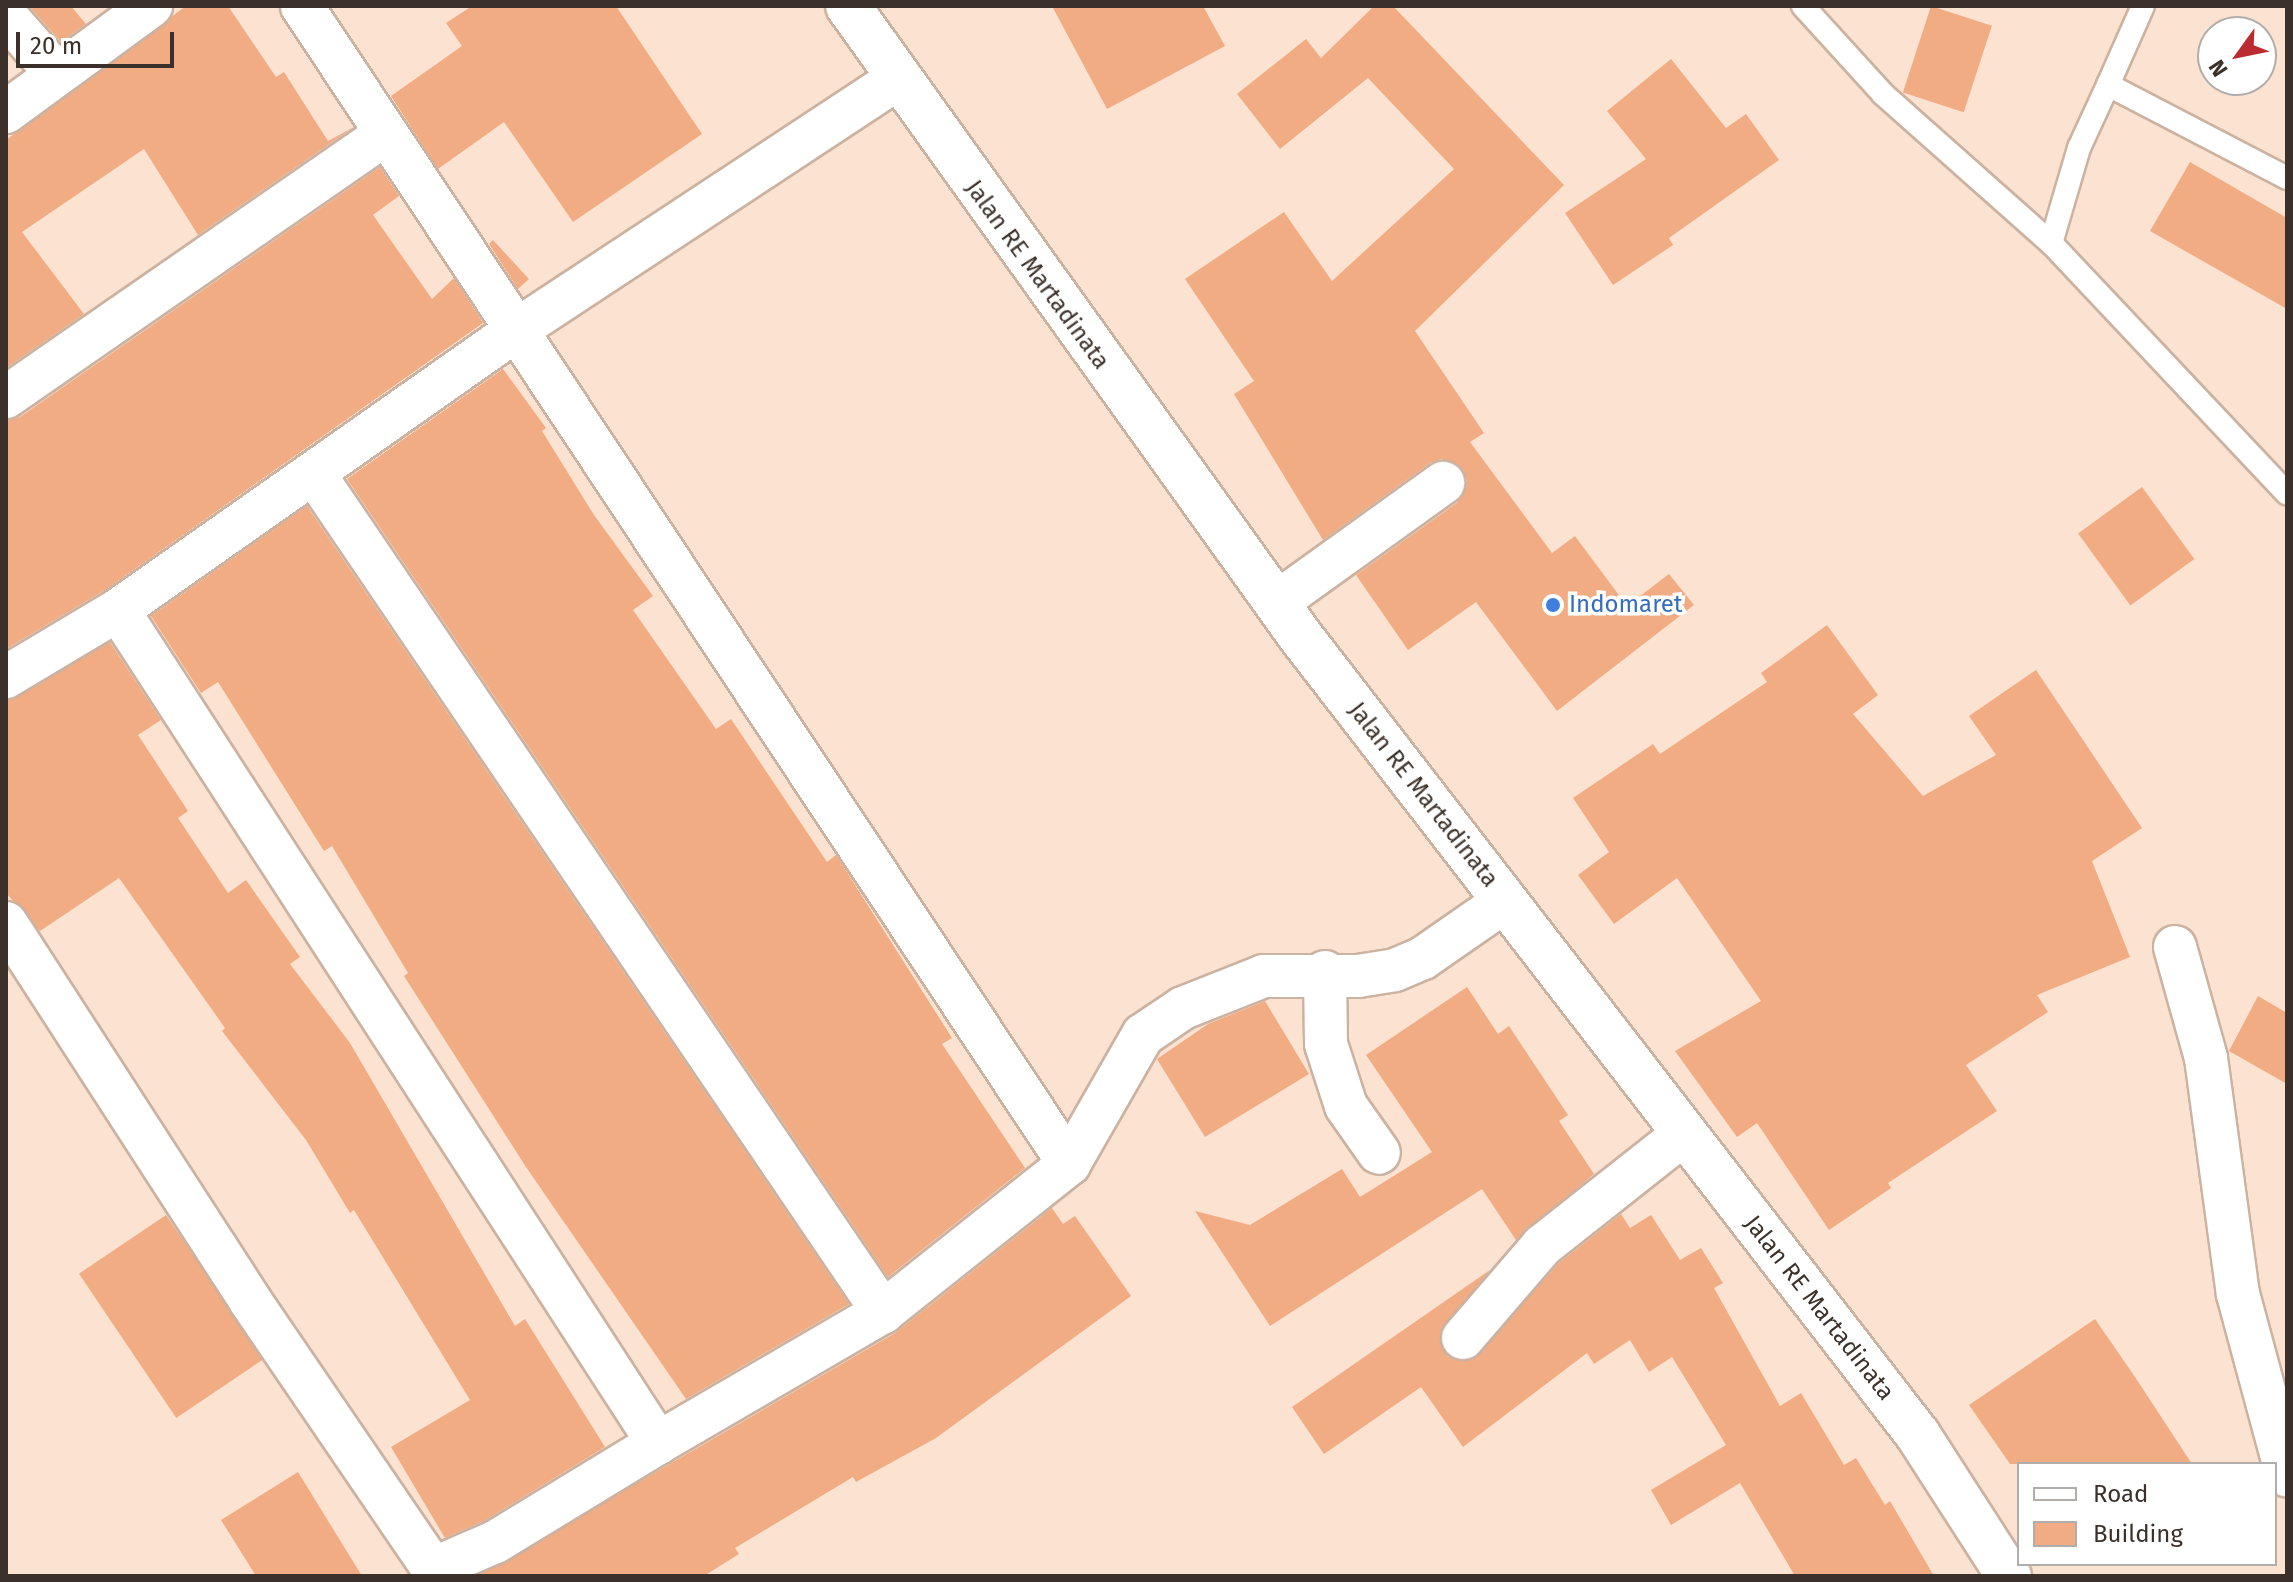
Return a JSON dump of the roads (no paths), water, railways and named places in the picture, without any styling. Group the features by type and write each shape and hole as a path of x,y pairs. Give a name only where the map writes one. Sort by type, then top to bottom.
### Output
{"highway":[{"name":"Jalan RE Martadinata","path":"848,6 896,80 1276,603 1918,1435 2009,1576"}],"street":[{"path":"6,112 151,6"},
{"path":"302,6 383,136 1069,1164"},
{"path":"6,16 57,74"},
{"path":"6,677 118,610 315,475 515,331 896,80"},
{"path":"6,397 383,136"},
{"path":"315,475 883,1312"},
{"path":"1276,603 1443,483"},
{"path":"118,610 658,1443"},
{"path":"6,923 251,1302 435,1573 495,1542 883,1312 1069,1164 1143,1035 1183,1008 1264,976 1325,972 1358,976 1395,970 1423,958 1505,901"},
{"path":"2175,947 2206,1058 2238,1294 2287,1475"},
{"path":"1325,972 1326,1044 1346,1106 1379,1153"},
{"path":"1463,1338 1542,1246 1684,1134"}],"lane":[{"path":"1803,6 1883,94 2051,243 2287,493"},
{"path":"2051,243 2079,148 2143,6"},
{"path":"2108,85 2287,178"}],"place":[{"name":"Indomaret","path":"1553,605"}]}
